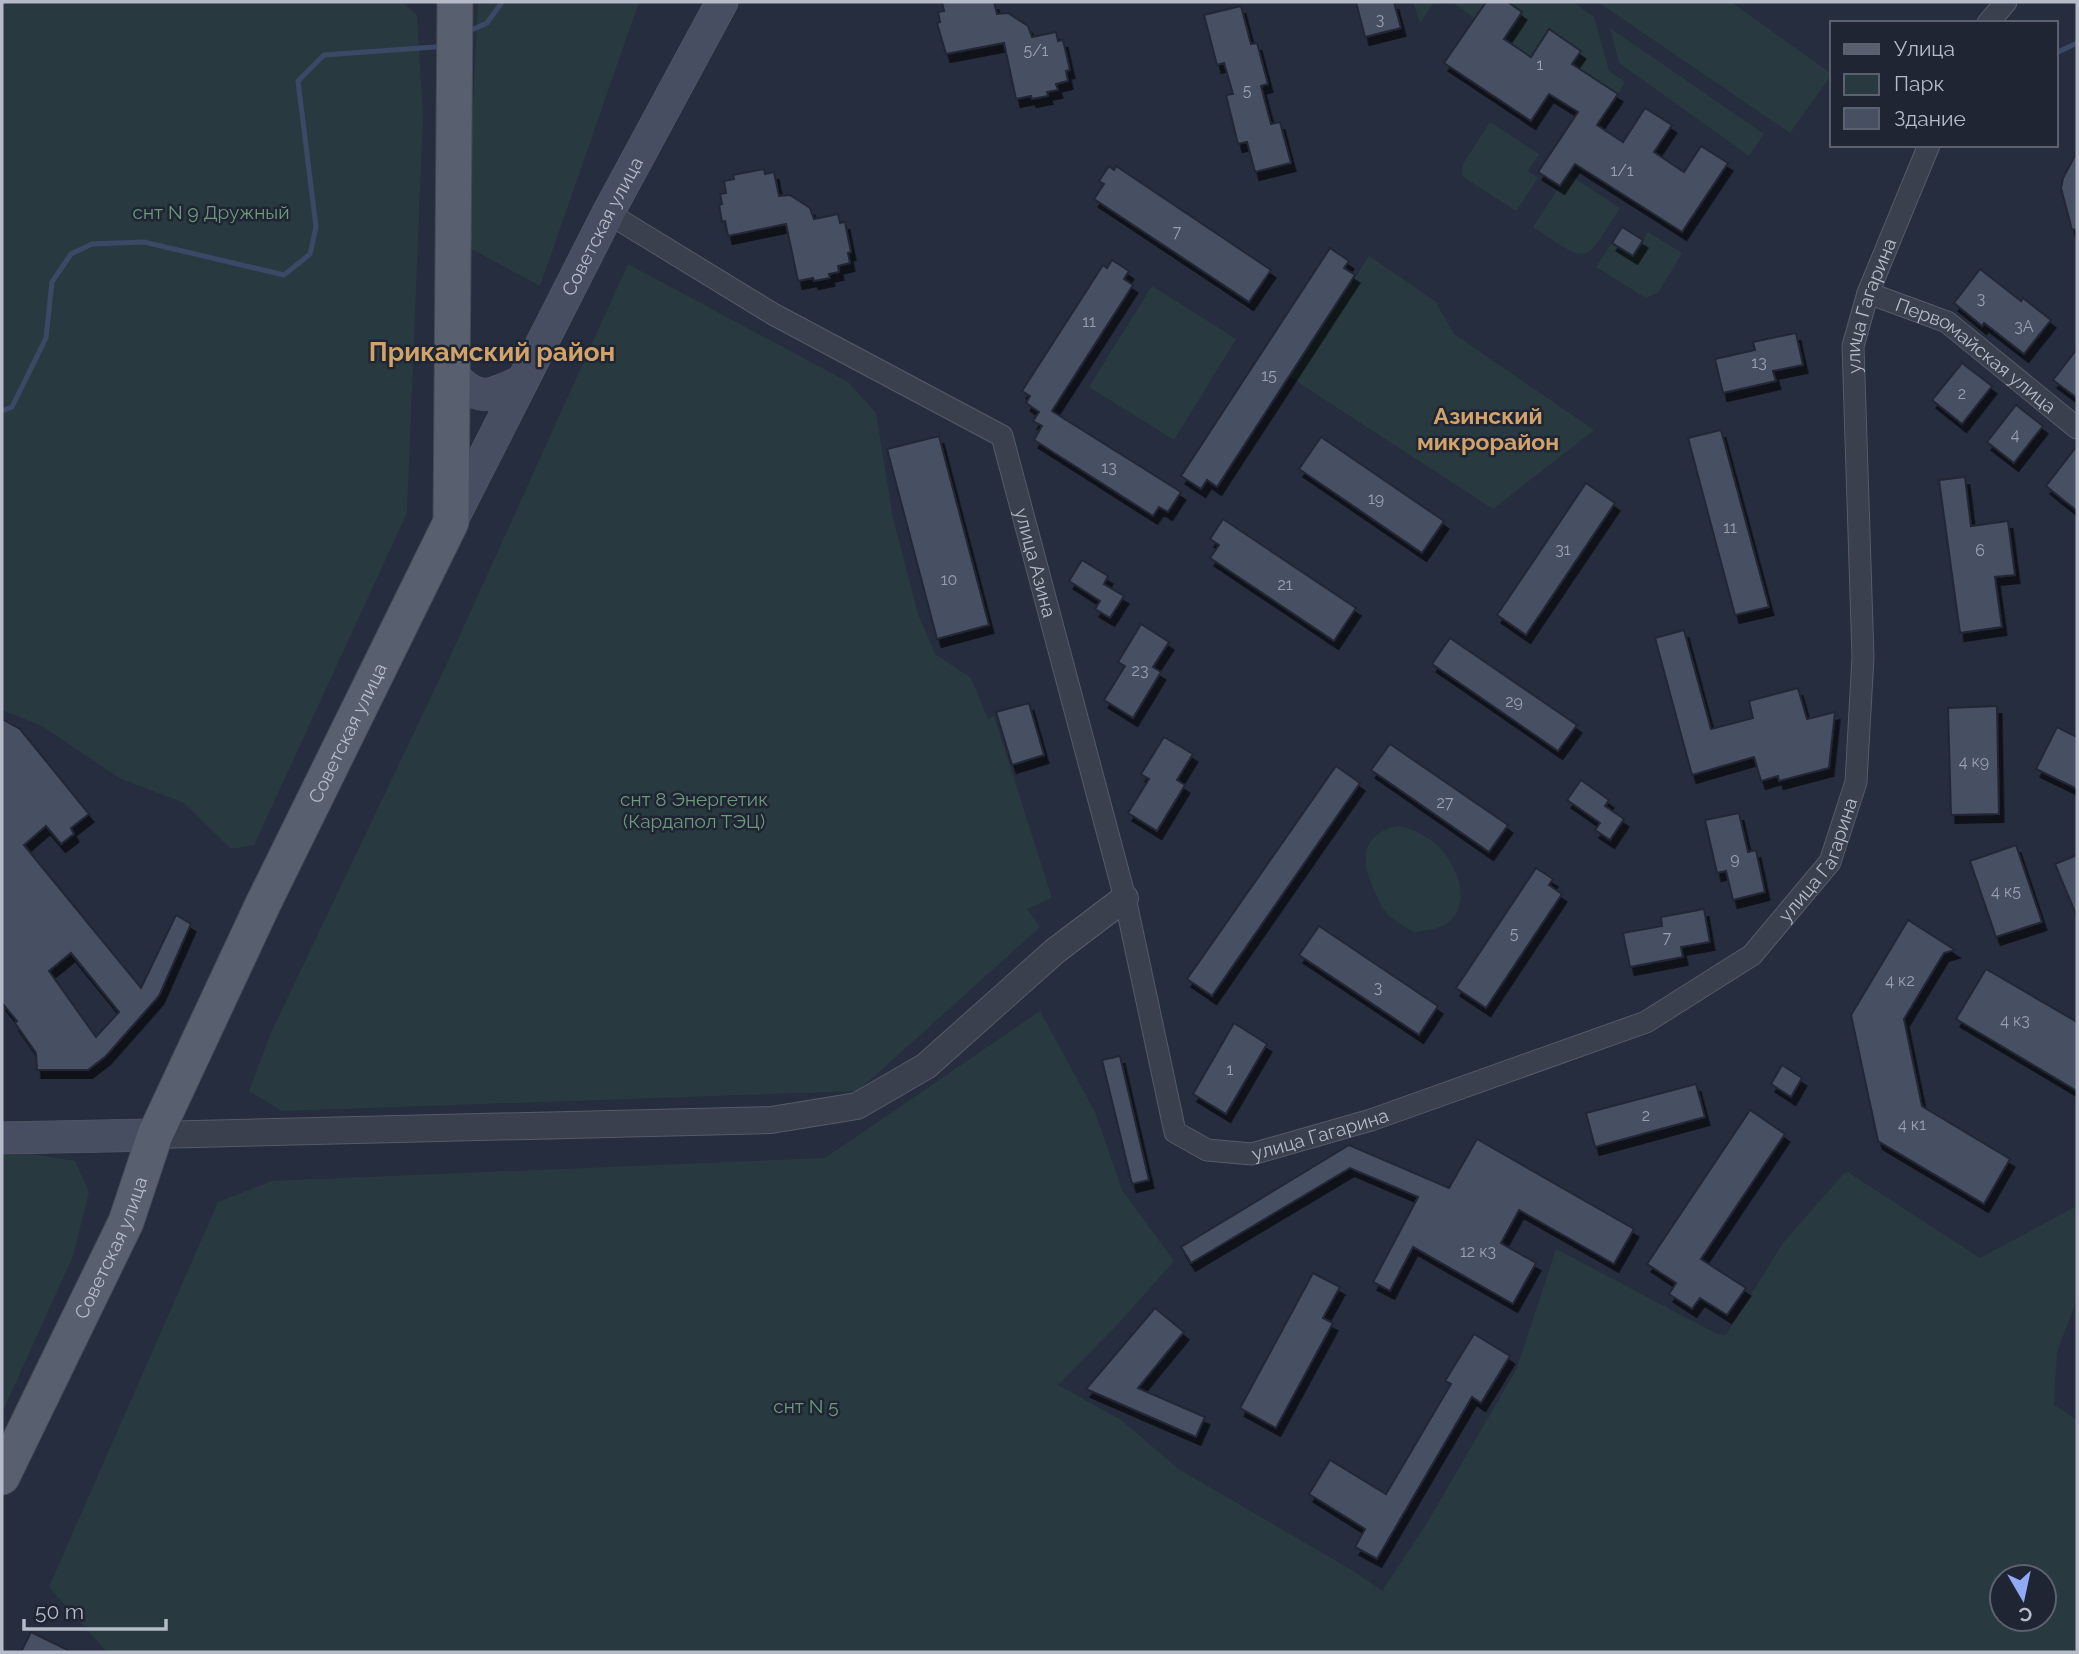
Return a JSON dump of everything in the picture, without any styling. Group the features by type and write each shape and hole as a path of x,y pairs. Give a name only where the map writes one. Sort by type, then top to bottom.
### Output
{"main road":[{"path":"450,522 455,2"},
{"name":"Советская улица","path":"2,1477 126,1222 155,1135 263,904 450,522 608,213 722,2"},
{"path":"452,374 466,390 481,394 496,393 522,381"},
{"path":"2,1138 155,1135"}],"street":[{"path":"1990,21 2006,2"},
{"name":"улица Гагарина","path":"1175,1132 1207,1150 1252,1154 1371,1120 1646,1022 1752,955 1830,862 1856,782 1863,657 1853,346 1868,293 1928,147"},
{"name":"улица Азина","path":"608,213 773,314 1002,436 1125,898 1175,1132"},
{"name":"Первомайская улица","path":"1868,293 1947,322 2077,428"},
{"path":"155,1135 771,1120 857,1106 926,1066 1055,951 1125,898"}],"green space":[{"name":"снт N 9 Дружный","path":"2,2 402,2 417,15 423,116 407,513 254,845 231,849 184,803 119,778 42,726 2,710"},
{"path":"478,2 639,2 540,286 466,246"},
{"path":"1413,2 1434,2 1420,23"},
{"path":"1452,2 1486,2 1475,19"},
{"path":"1508,2 1573,2 1594,17 1609,71 1625,82 1618,94 1591,76 1560,81 1581,51 1549,30 1531,57 1504,39 1522,12"},
{"path":"1598,2 1731,2 1830,73 1830,77 1790,133"},
{"path":"1610,28 1764,134 1749,156 1619,63"},
{"path":"1490,122 1539,154 1528,171 1538,178 1516,211 1462,176 1463,164"},
{"path":"1568,174 1620,208 1599,241 1584,254 1566,248 1533,227"},
{"path":"1648,232 1682,253 1658,293 1646,298 1596,267 1612,243 1633,255"},
{"path":"1369,256 1435,301 1454,334 1594,430 1493,509 1290,377"},
{"name":"снт 8 Энергетик (Кардапол ТЭЦ)","path":"628,264 848,382 876,413 893,518 918,614 935,654 971,678 988,719 994,716 1052,898 1027,909 1040,927 858,1091 282,1111 249,1091 270,1035 450,657"},
{"path":"1152,286 1236,339 1174,440 1089,387"},
{"path":"1398,826 1417,832 1433,842 1454,868 1461,890 1460,901 1451,920 1444,925 1414,932 1396,921 1382,907 1367,872 1366,852 1376,836"},
{"name":"снт N 5","path":"1040,1011 1095,1112 1122,1190 1174,1261 1058,1385 1121,1420 1180,1470 1355,1572 1382,1591 1427,1523 1517,1368 1556,1249 1717,1334 1726,1335 1783,1243 1846,1171 1980,1258 2077,1206 2077,1299 2057,1352 2054,1405 2077,1420 2077,1652 107,1652 49,1587 218,1202 272,1181 825,1158"},
{"path":"33,1154 75,1161 89,1192 73,1256 2,1413 2,1155"}],"building":[{"path":"942,2 994,2 997,14 1008,13 1028,26 1032,37 1056,32 1058,41 1063,40 1070,70 1066,71 1068,81 1056,84 1058,90 1047,92 1048,96 1016,99 1004,43 946,54 937,23 940,22 938,12 944,11"},
{"path":"1356,2 1394,2 1401,28 1365,37"},
{"path":"1486,2 1508,2 1522,12 1504,39 1531,57 1549,29 1581,51 1572,64 1618,94 1597,125 1623,142 1645,108 1672,125 1654,152 1684,172 1701,146 1728,163 1682,232 1575,164 1560,186 1538,172 1578,112 1549,94 1531,121 1444,63"},
{"path":"1241,6 1251,44 1257,43 1268,84 1261,86 1271,124 1280,122 1291,163 1255,172 1247,142 1238,144 1226,95 1233,94 1224,63 1217,65 1204,15"},
{"path":"2077,152 2077,229 2072,230 2061,188 2063,178"},
{"path":"1109,166 1114,170 1116,166 1271,270 1249,302 1094,199 1104,184 1099,181"},
{"path":"764,169 765,174 774,172 779,196 790,195 810,208 814,219 838,214 840,223 845,222 851,252 848,253 850,263 838,266 839,272 829,274 830,278 798,281 786,224 728,236 719,205 722,204 720,194 726,193 724,181 734,179 733,175"},
{"path":"1622,227 1643,240 1633,256 1612,243"},
{"path":"1330,248 1349,261 1344,268 1355,275 1217,487 1207,480 1201,489 1181,476"},
{"path":"1112,260 1129,271 1124,279 1133,285 1052,411 1181,492 1168,512 1159,507 1153,516 1034,440 1042,426 1033,421 1039,412 1026,403 1030,396 1022,391 1103,265 1107,268"},
{"path":"1980,269 2051,320 2024,354 1984,323 1982,326 1954,303"},
{"path":"1796,333 1803,365 1773,371 1776,381 1723,393 1715,359 1755,350 1753,342"},
{"path":"2077,349 2077,398 2053,380"},
{"path":"1962,363 1992,386 1962,424 1932,400"},
{"path":"2016,405 2043,426 2014,463 1987,442"},
{"path":"1721,430 1769,607 1735,615 1688,438"},
{"path":"939,436 989,625 937,639 887,449"},
{"path":"1321,437 1444,521 1422,553 1299,469"},
{"path":"2077,446 2077,511 2046,486"},
{"path":"1965,477 1971,526 2008,521 2015,575 1995,577 2002,627 1960,633 1939,480"},
{"path":"1586,483 1615,503 1526,635 1497,615"},
{"path":"1223,519 1356,608 1334,641 1210,558 1219,545 1210,539"},
{"path":"1082,560 1108,576 1104,584 1124,596 1110,618 1095,609 1100,601 1069,581"},
{"path":"1141,624 1169,642 1153,667 1161,672 1133,718 1104,700 1125,666 1118,662"},
{"path":"1684,630 1711,729 1753,718 1749,701 1798,688 1807,719 1835,712 1829,768 1779,781 1778,776 1761,781 1754,757 1692,775 1655,638"},
{"path":"1450,638 1577,725 1558,751 1432,664"},
{"path":"1029,703 1044,755 1012,765 996,712"},
{"path":"1997,706 1999,814 1951,815 1948,708"},
{"path":"2,719 20,729 89,814 71,828 74,834 61,844 46,826 24,845 141,988 176,915 191,924 159,996 106,1056 88,1070 37,1070 36,1053 15,1023 17,1021 2,1003","holes":["71,953 119,1012 96,1037 49,971"]},
{"path":"2057,727 2077,737 2077,789 2036,769"},
{"path":"1164,737 1193,754 1177,780 1185,785 1157,831 1128,813 1149,779 1141,774"},
{"path":"1390,744 1508,825 1489,852 1371,770"},
{"path":"1336,766 1360,783 1212,996 1187,979"},
{"path":"1581,780 1609,800 1605,806 1624,819 1610,840 1595,830 1600,823 1567,800"},
{"path":"1739,813 1748,852 1756,850 1765,892 1733,900 1726,871 1717,873 1705,820"},
{"path":"2016,845 2042,922 1996,937 1970,861"},
{"path":"2077,855 2077,917 2055,864"},
{"path":"1536,868 1553,879 1549,885 1562,894 1486,1008 1456,988"},
{"path":"1704,909 1710,942 1681,947 1683,957 1630,967 1623,933 1662,926 1661,917"},
{"path":"1908,920 1955,950 1944,953 1904,1019 1922,1106 2010,1159 1984,1204 1878,1141 1851,1015"},
{"path":"1319,926 1438,1006 1419,1035 1299,955"},
{"path":"1986,969 2077,1022 2077,1091 1956,1019"},
{"path":"1234,1023 1267,1044 1226,1114 1193,1094"},
{"path":"1120,1056 1149,1180 1132,1184 1102,1060"},
{"path":"1782,1065 1802,1078 1791,1097 1771,1084"},
{"path":"1696,1084 1705,1117 1595,1147 1586,1113"},
{"path":"1750,1110 1785,1134 1701,1259 1746,1288 1727,1315 1700,1298 1692,1309 1669,1294 1676,1283 1647,1264"},
{"path":"1477,1139 1634,1229 1614,1264 1519,1210 1501,1243 1536,1263 1513,1304 1413,1247 1390,1291 1373,1282 1418,1197 1350,1168 1191,1263 1181,1247 1349,1145 1449,1188"},
{"path":"1313,1273 1340,1287 1323,1318 1333,1323 1276,1428 1240,1408"},
{"path":"1155,1308 1184,1332 1138,1388 1205,1417 1196,1437 1086,1389"},
{"path":"1474,1334 1510,1356 1481,1403 1472,1397 1377,1559 1355,1547 1365,1529 1309,1494 1330,1460 1386,1494 1451,1384 1445,1381"},
{"path":"31,1632 72,1652 21,1652"}],"waterway":[{"path":"467,32 487,23 502,2"},
{"path":"2058,52 2077,43"},
{"path":"2,411 12,407 46,338 52,282 71,254 92,244 144,242 284,275 310,254 316,227 298,81 324,55 435,47 442,44"}],"district":[{"name":"Прикамский район","path":"492,352"},
{"name":"Азинский микрорайон","path":"1488,429"}]}
